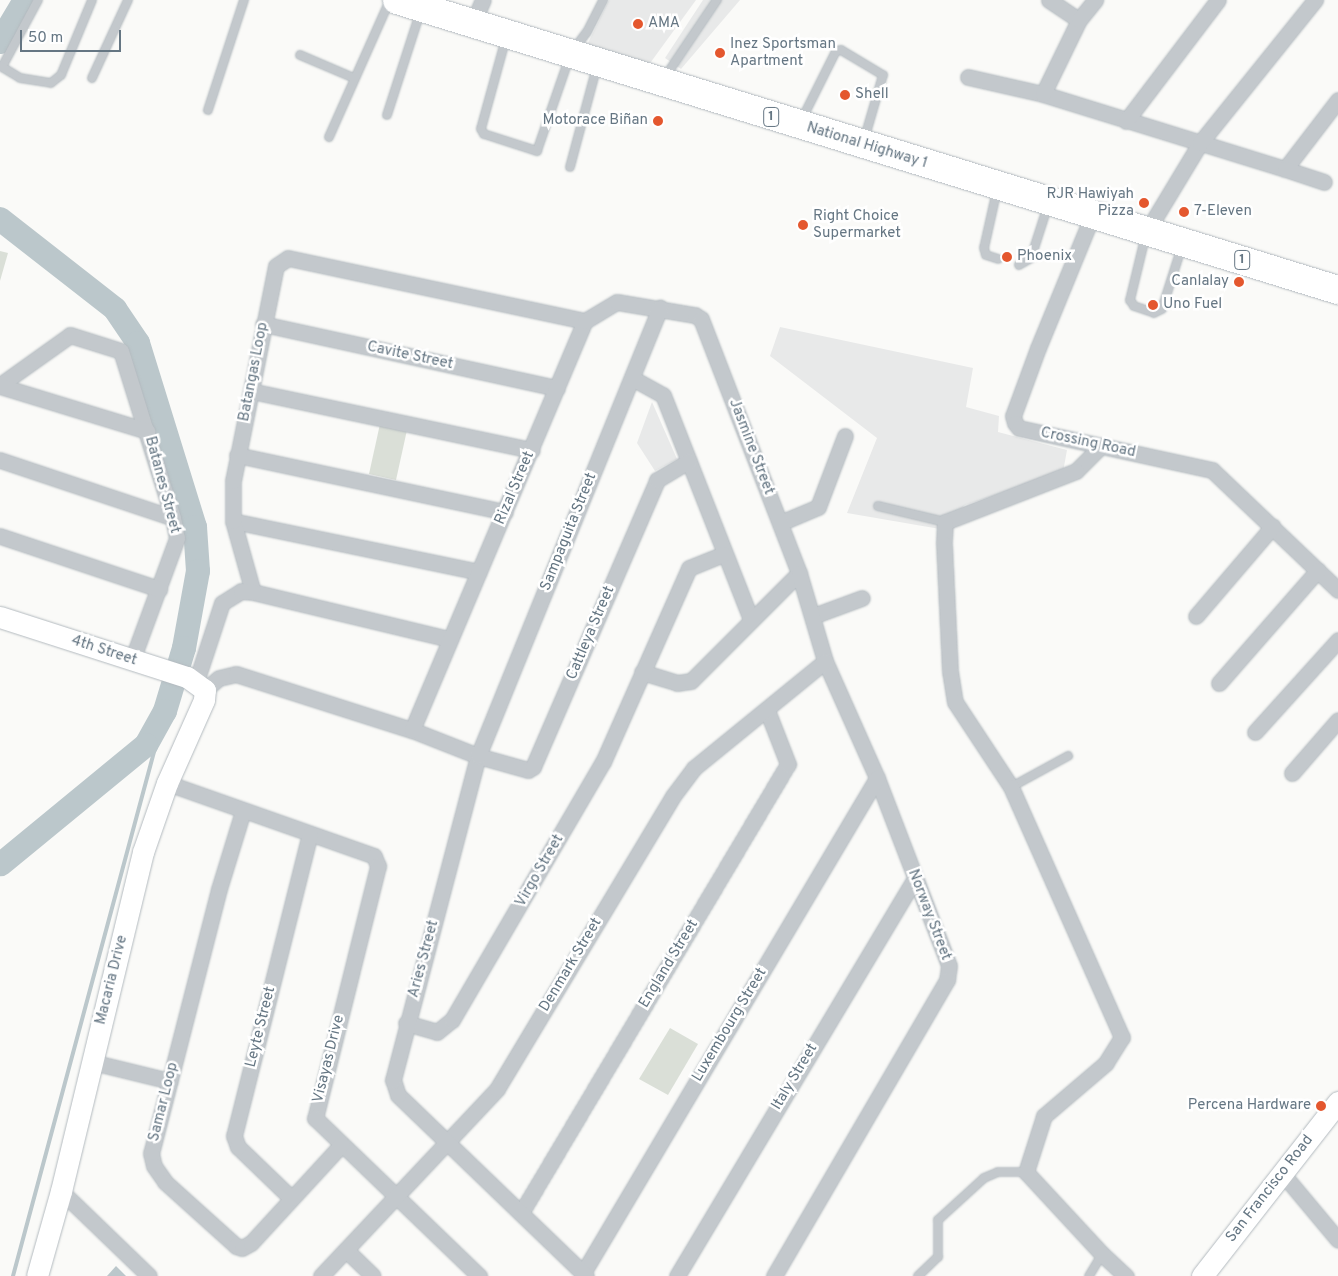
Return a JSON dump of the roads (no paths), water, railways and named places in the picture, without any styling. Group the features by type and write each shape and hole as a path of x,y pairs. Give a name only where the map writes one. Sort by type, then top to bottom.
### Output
{"highway":[{"name":"National Highway 1","path":"410,4 478,12 507,34 1147,231 1336,284"}],"street":[{"path":"1049,0 1079,20"},
{"path":"1043,94 1079,20 1094,0"},
{"path":"1126,121 1218,0"},
{"path":"1147,231 1200,143 1315,0"},
{"path":"968,77 1043,94 1324,182"},
{"path":"1284,168 1338,100"},
{"name":"Crossing Road","path":"1092,214 1013,416 1019,428 1212,470 1318,570 1336,583"},
{"name":"Batangas Loop","path":"253,592 233,521 233,482 276,266 288,258 585,321"},
{"path":"585,321 617,302 660,308"},
{"name":"Sampaguita Street","path":"478,756 660,308"},
{"name":"Jasmine Street","path":"660,308 695,315 705,324 799,573 813,616"},
{"name":"Rizal Street","path":"412,730 585,321"},
{"name":"Cavite Street","path":"263,324 557,388"},
{"name":"Batanes Street","path":"0,385 70,335 121,351 147,431 173,518 177,538 136,656"},
{"path":"632,378 663,395 723,554 751,620"},
{"path":"0,385 147,431"},
{"path":"251,391 532,450"},
{"path":"780,523 818,507 844,436"},
{"path":"1101,446 1076,471 945,522 950,671 955,702 1011,787 1122,1037 1106,1064 1044,1116 1026,1172 1102,1254 1126,1276"},
{"path":"237,455 505,512"},
{"path":"0,460 173,518"},
{"name":"Cattleya Street","path":"478,756 522,770 533,767 658,480 689,461"},
{"path":"233,521 479,572"},
{"path":"1196,616 1272,526"},
{"path":"0,536 159,589"},
{"path":"723,554 689,568 642,672 685,684 799,573"},
{"path":"1219,683 1318,570"},
{"path":"196,683 222,603 241,591 253,592 449,639"},
{"path":"813,616 862,598"},
{"name":"Norway Street","path":"774,1276 947,980 949,966 876,778 825,661 813,616"},
{"name":"4th Street","path":"0,617 136,656 196,683"},
{"path":"1255,732 1338,640"},
{"name":"Denmark Street","path":"321,1276 497,1089 672,796 694,768 825,661"},
{"name":"Virgo Street","path":"406,1024 437,1032 452,1020 603,762 642,672"},
{"path":"196,683 236,674 412,730 478,756"},
{"name":"Macaria Drive","path":"37,1276 61,1191 143,852 167,783 204,700 196,683"},
{"name":"England Street","path":"521,1213 788,764 767,710"},
{"path":"1292,773 1338,720"},
{"name":"Aries Street","path":"448,1143 398,1095 393,1080 406,1024 478,756"},
{"name":"Luxembourg Street","path":"585,1274 876,778"},
{"path":"167,783 310,834"},
{"name":"Samar Loop","path":"243,811 219,889 151,1153 154,1166 165,1182 236,1246 242,1248 250,1243 342,1144"},
{"name":"Visayas Drive","path":"310,834 374,856 378,866 315,1115 318,1122 479,1276"},
{"name":"Leyte Street","path":"291,1198 238,1147 234,1136 310,834"},
{"name":"Italy Street","path":"677,1276 915,878"},
{"path":"92,1062 170,1081"},
{"name":"San Francisco Road","path":"1202,1276 1338,1102"},
{"path":"448,1143 585,1274"},
{"path":"1282,1173 1338,1240"},
{"path":"61,1191 149,1276"},
{"path":"346,1250 373,1276"}],"lane":[{"path":"38,0 2,67 20,78 52,83 61,75 92,0"},
{"path":"92,78 128,0"},
{"path":"208,110 244,0"},
{"path":"329,137 390,0"},
{"path":"507,34 481,129 484,134 535,152 540,148 571,53 587,32 604,0"},
{"path":"661,82 717,0"},
{"path":"387,115 410,4"},
{"path":"798,125 836,52 841,50 883,76 862,144"},
{"path":"300,55 354,78"},
{"path":"570,167 598,62"},
{"path":"998,186 984,248 986,255 998,259"},
{"path":"1019,265 1030,258 1050,201"},
{"path":"1147,231 1130,300 1134,306 1154,313 1162,309 1184,242"},
{"path":"878,506 945,522"},
{"path":"1011,787 1068,756"},
{"path":"918,1276 938,1257 938,1220 984,1178 998,1172 1026,1172"},
{"path":"1089,1276 1102,1254"}],"waterway":[{"path":"0,42 25,0"},
{"path":"0,219 115,309 138,343 195,527 198,571 184,648 165,711 146,745 1,864"},
{"path":"13,1276 165,711"}],"place":[{"name":"AMA","path":"638,24"},
{"name":"Inez Sportsman Apartment","path":"720,53"},
{"name":"Shell","path":"845,95"},
{"name":"Motorace Biñan","path":"658,121"},
{"name":"RJR Hawiyah Pizza","path":"1144,203"},
{"name":"7-Eleven","path":"1184,212"},
{"name":"Right Choice Supermarket","path":"803,225"},
{"name":"Phoenix","path":"1007,257"},
{"name":"Canlalay","path":"1239,282"},
{"name":"Uno Fuel","path":"1153,305"},
{"name":"Percena Hardware","path":"1321,1106"}]}
